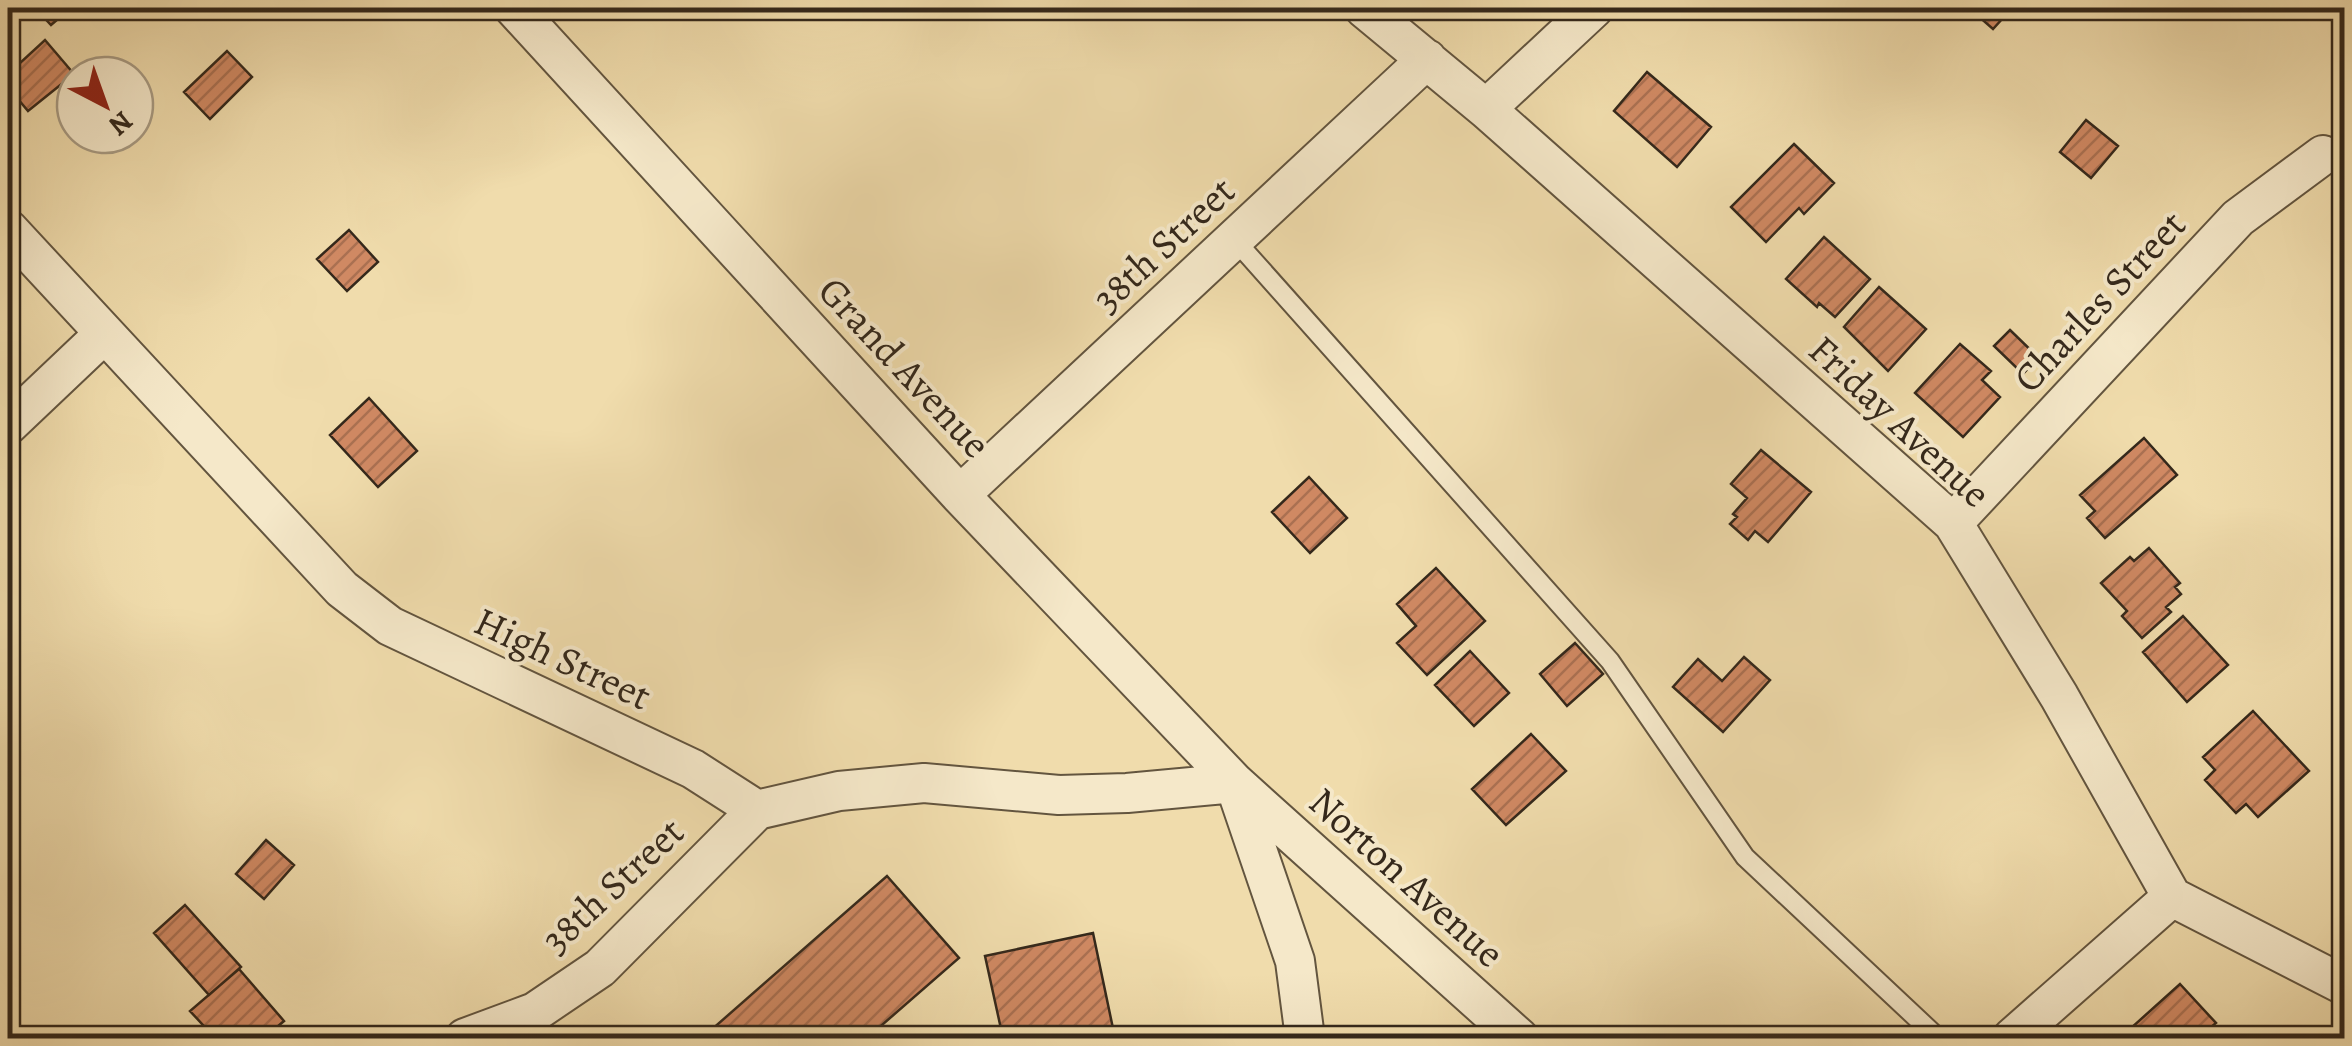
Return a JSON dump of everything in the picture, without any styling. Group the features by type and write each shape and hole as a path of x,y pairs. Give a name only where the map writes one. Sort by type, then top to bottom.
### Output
{"street":[{"name":"Grand Avenue","path":"514,8 960,495 1234,783"},
{"name":"Friday Avenue","path":"1364,8 1486,108 1954,523 2059,696 2172,897"},
{"path":"1486,108 1594,8"},
{"name":"38th Street","path":"960,495 1427,59"},
{"name":"Charles Street","path":"1954,523 2238,218 2323,155"},
{"name":"High Street","path":"8,229 342,589 390,626 693,768 758,810"},
{"path":"8,425 104,334"},
{"path":"758,810 839,791 924,783 1059,795 1234,783 1295,961 1304,1038"},
{"name":"Norton Avenue","path":"1234,783 1519,1038"},
{"name":"38th Street","path":"465,1038 535,1012 600,968 758,810"},
{"path":"2012,1038 2172,897 2344,985"}],"lane":[{"path":"1234,239 1610,661 1745,857 1938,1038"}],"building":[{"path":"35,8 71,8 51,25"},
{"path":"1969,8 2012,8 1993,29"},
{"path":"45,40 58,55 55,89 28,111 8,87 8,74"},
{"path":"227,51 252,77 210,119 184,92"},
{"path":"1647,72 1711,127 1677,167 1614,111"},
{"path":"2086,120 2118,146 2091,178 2060,152"},
{"path":"1794,144 1834,183 1804,214 1799,208 1766,242 1731,207"},
{"path":"349,230 378,262 347,291 317,259"},
{"path":"1824,237 1870,279 1835,317 1819,303 1817,307 1786,279"},
{"path":"1879,287 1926,329 1888,371 1844,327"},
{"path":"2010,330 2038,357 2023,374 1994,346"},
{"path":"1960,344 1991,371 1982,380 2000,397 1963,437 1915,393"},
{"path":"369,398 417,451 378,487 330,435"},
{"path":"2144,438 2177,475 2105,538 2087,518 2095,511 2080,495"},
{"path":"1761,450 1811,492 1768,542 1755,531 1748,540 1730,524 1747,498 1731,484"},
{"path":"1309,477 1347,518 1310,553 1272,512"},
{"path":"2149,548 2180,583 2175,587 2181,594 2166,607 2171,612 2142,638 2122,616 2127,611 2101,583 2130,557 2134,561"},
{"path":"1436,568 1485,621 1427,675 1397,643 1416,626 1397,604"},
{"path":"2183,616 2228,665 2187,702 2143,652"},
{"path":"1575,643 1603,674 1567,706 1540,674"},
{"path":"1470,651 1509,693 1474,726 1435,685"},
{"path":"1744,657 1770,680 1723,732 1673,687 1698,659 1722,681"},
{"path":"2253,711 2309,771 2258,817 2246,804 2236,813 2205,780 2215,770 2203,757"},
{"path":"1531,734 1566,771 1506,825 1472,789"},
{"path":"266,840 294,865 264,899 236,874"},
{"path":"887,876 959,958 867,1038 702,1038"},
{"path":"185,905 241,967 209,995 154,933"},
{"path":"1093,933 1115,1038 1003,1038 985,956"},
{"path":"239,969 284,1021 264,1038 215,1038 190,1011"},
{"path":"2180,984 2216,1023 2198,1038 2120,1038"}]}
